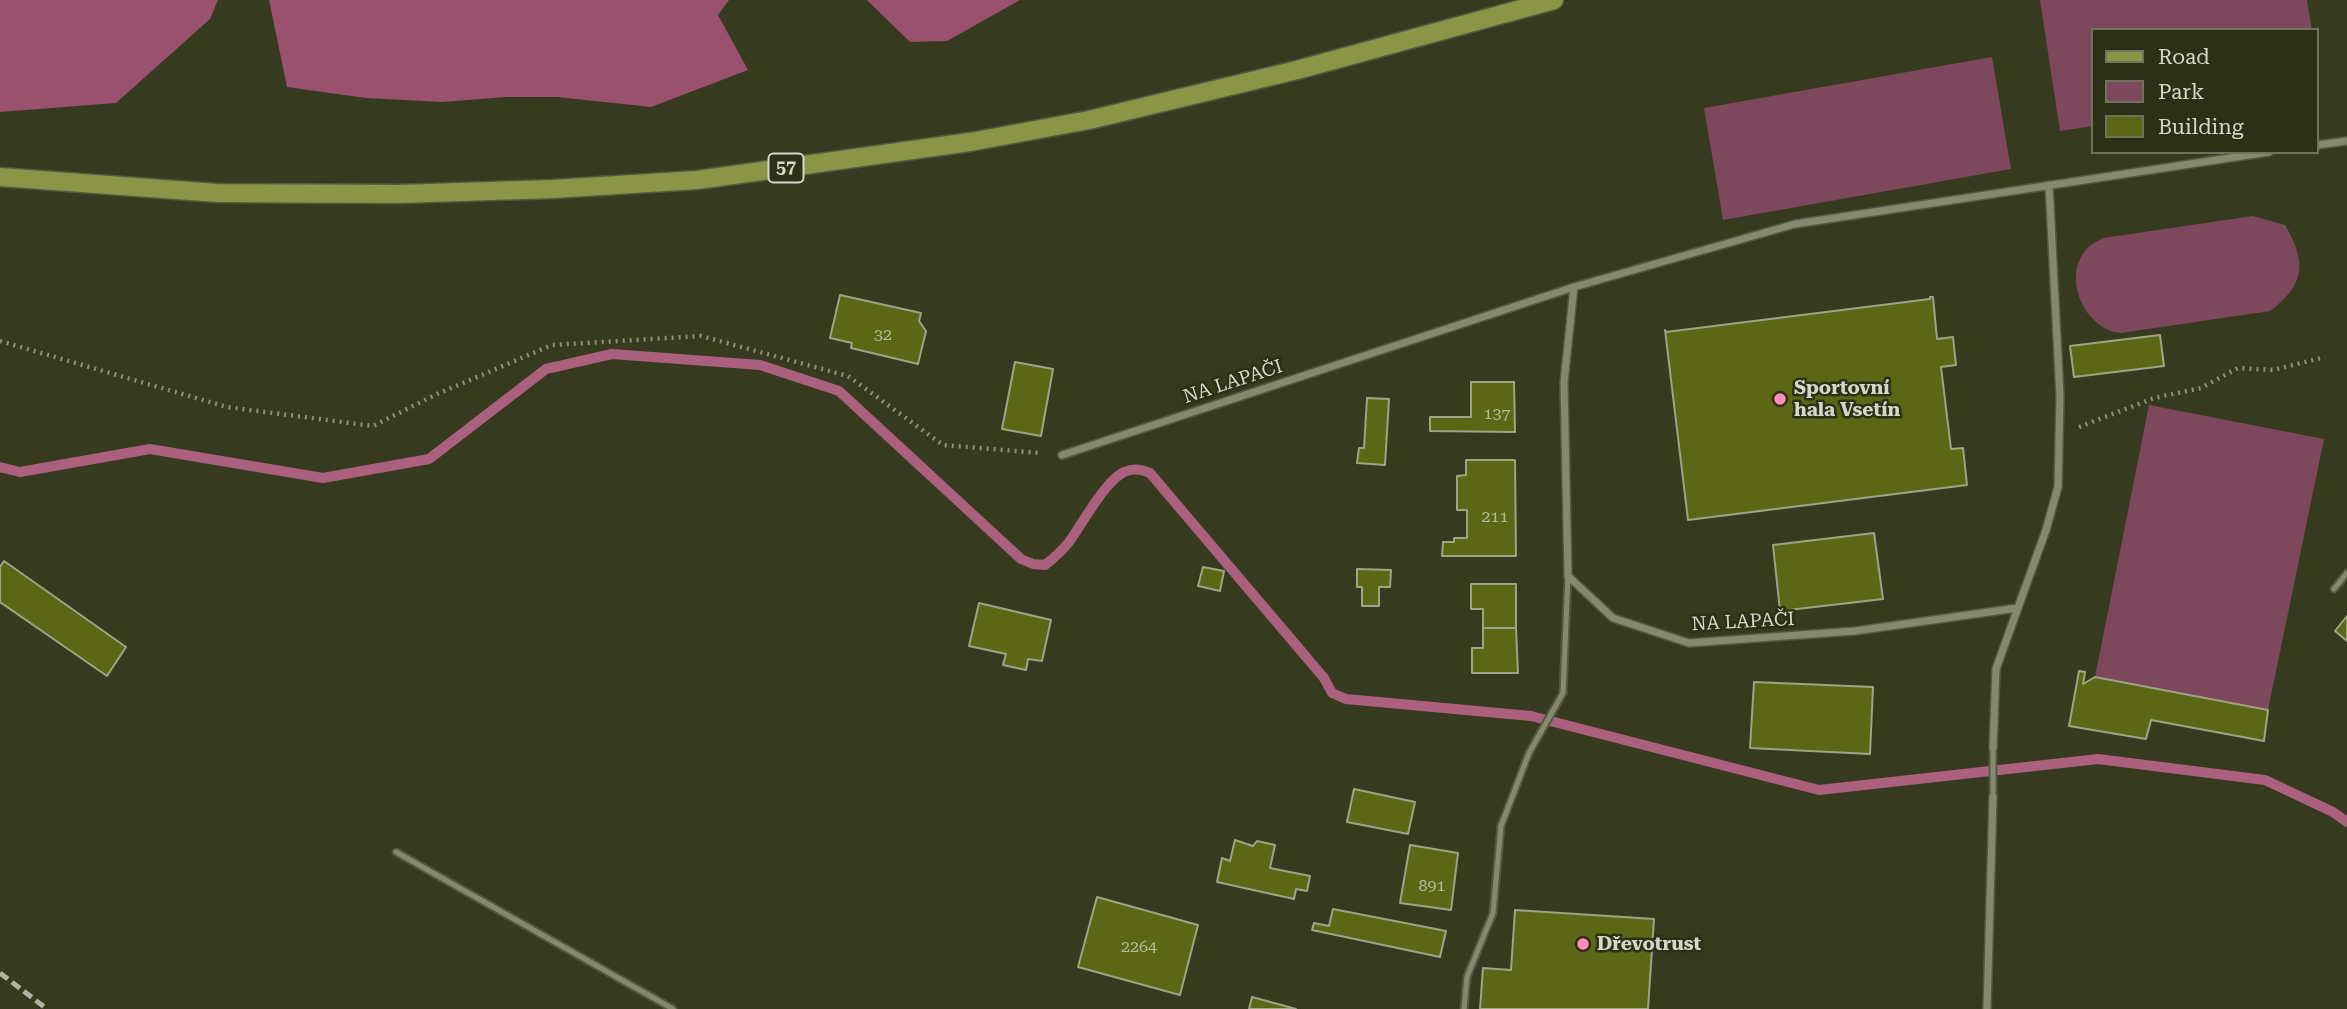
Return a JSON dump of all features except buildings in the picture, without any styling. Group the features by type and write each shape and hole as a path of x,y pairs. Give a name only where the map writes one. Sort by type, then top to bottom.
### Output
{"main road":[{"name":"57","path":"0,177 259,194 398,194 553,189 697,180 970,142 1089,120 1297,70 1554,0"}],"street":[{"path":"2319,145 2347,141"},
{"name":"NA LAPAČI","path":"1062,455 1574,287 1795,225 2256,154"},
{"path":"1993,748 1996,669 2046,530 2058,486 2060,396 2049,185"},
{"path":"1568,576 1564,382 1574,287"},
{"name":"NA LAPAČI","path":"1568,576 1613,618 1689,643 1855,631 2017,608"},
{"path":"1987,1009 1993,797"}],"lane":[{"path":"2334,589 2347,573"},
{"path":"1464,1009 1467,977 1493,913 1501,826 1534,743 1563,693 1568,576"},
{"path":"1993,748 1993,797"},
{"path":"396,852 673,1009"}],"path":[{"path":"0,341 228,407 373,426 437,394 552,345 701,336 848,376 943,445 1062,455"},
{"path":"2059,435 2154,398 2200,388 2238,368 2273,370 2325,357"}],"green space":[{"path":"2040,0 2307,0 2312,28 2092,28 2092,126 2060,131"},
{"path":"1992,57 2011,169 1723,220 1704,108"},
{"path":"2253,216 2285,225 2297,250 2299,272 2296,282 2282,301 2270,311 2121,333 2108,330 2097,323 2081,302 2076,276 2079,263 2087,249 2103,238"},
{"path":"2149,405 2324,439 2268,710 2095,677"}],"shaded area":[{"path":"0,0 218,0 210,19 116,103 0,112"},
{"path":"269,0 729,0 718,15 748,70 651,107 557,97 506,97 442,102 366,98 287,87"},
{"path":"867,0 1020,0 947,41 910,42"}],"waterway":[{"path":"0,467 20,472 150,449 323,478 429,459 546,369 612,354 760,365 839,391 1021,559 1033,564 1045,565 1061,551 1116,477 1134,470 1150,473 1324,678 1332,693 1346,699 1531,716 1819,790 2098,759 2265,780 2333,812 2347,822"}],"railway":[{"path":"0,973 47,1009"}],"place":[{"name":"Sportovní hala Vsetín","path":"1780,399"},
{"name":"Dřevotrust","path":"1583,944"}]}
